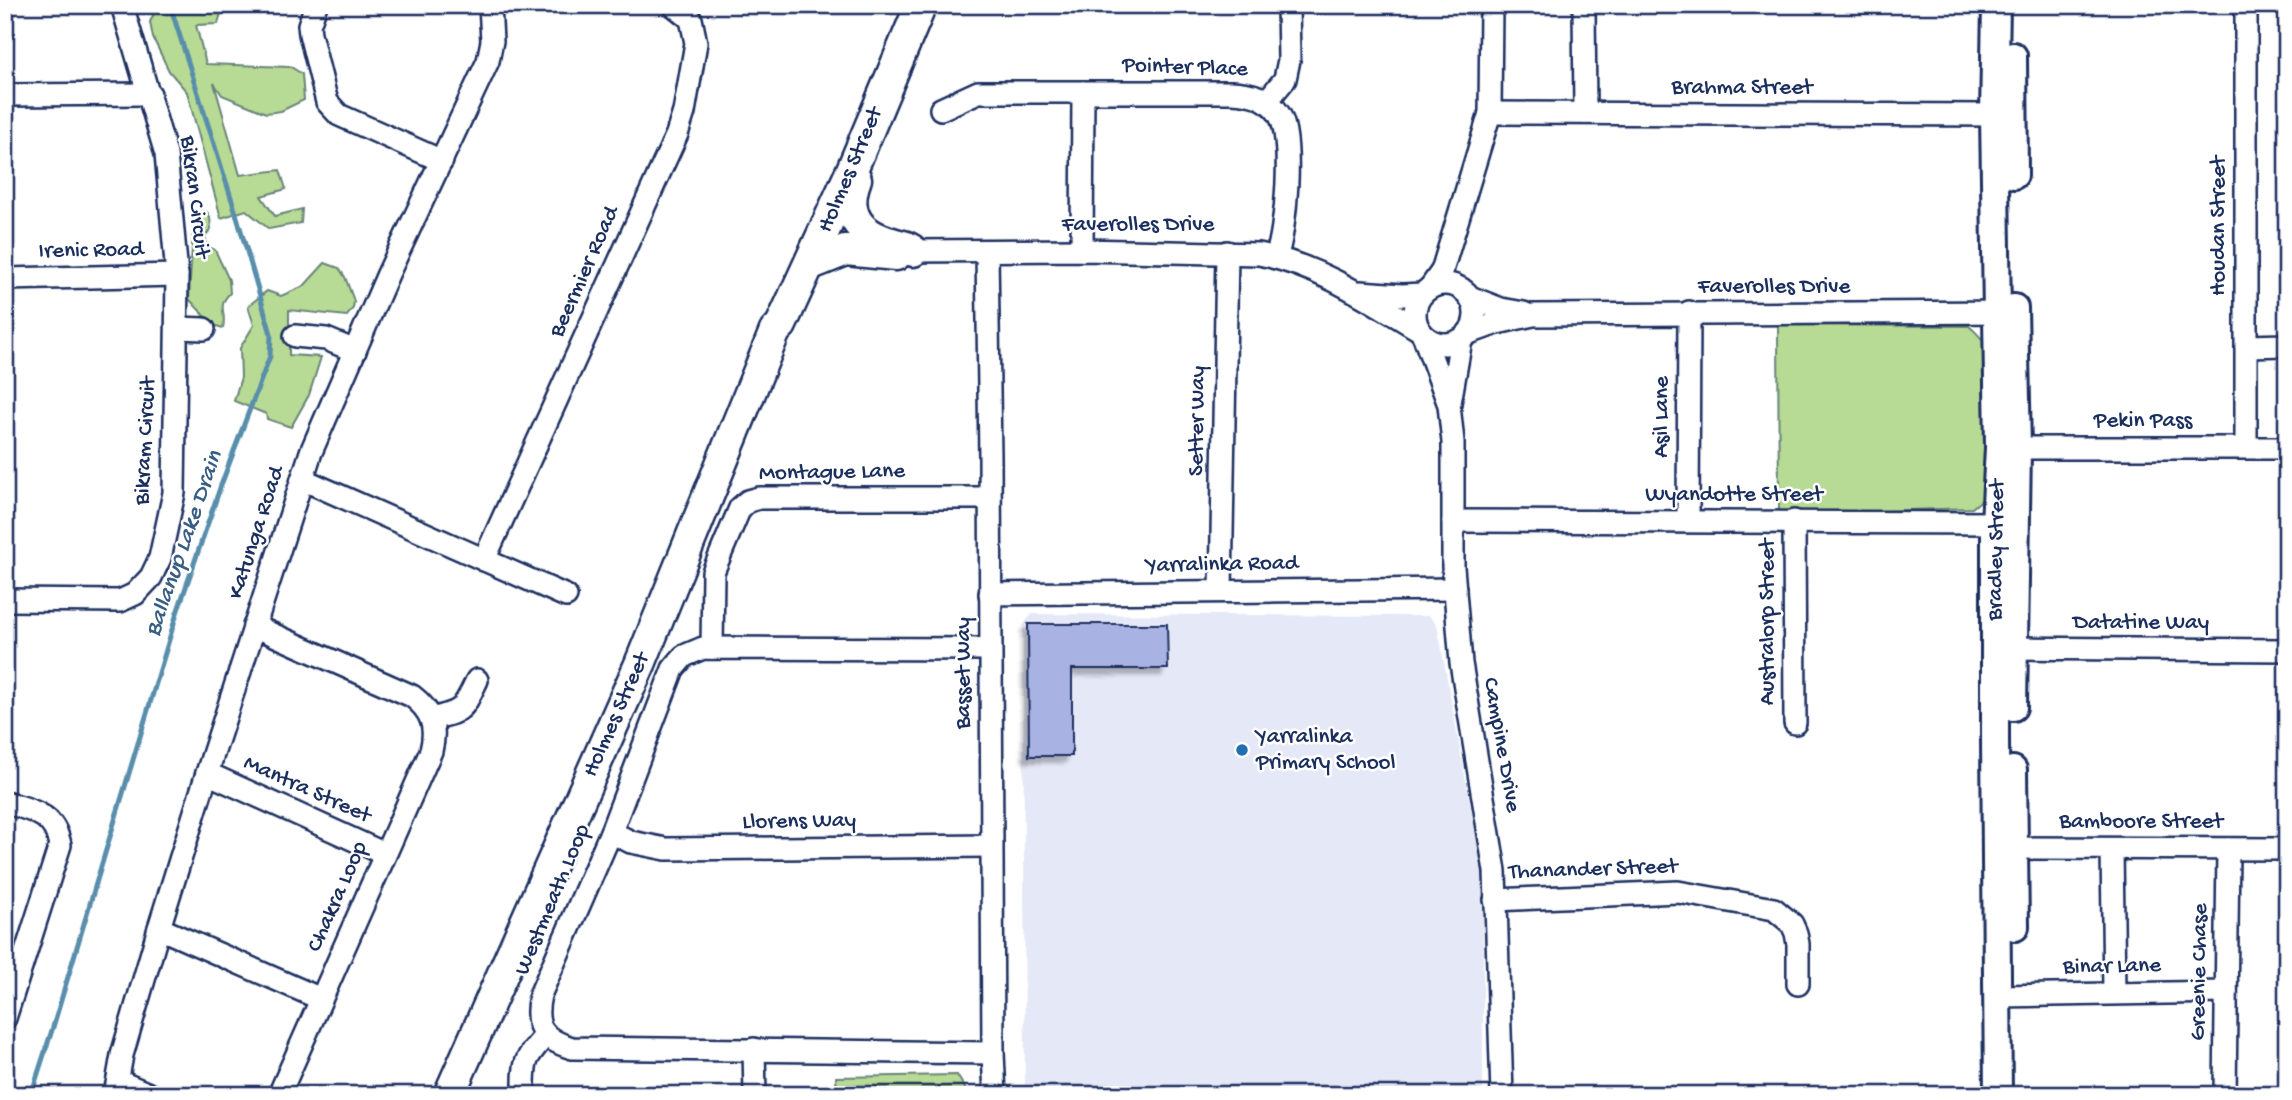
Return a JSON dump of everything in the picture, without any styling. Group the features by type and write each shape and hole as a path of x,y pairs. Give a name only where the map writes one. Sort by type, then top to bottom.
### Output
{"main road":[{"name":"Holmes Street","path":"775,331 773,322 806,241 912,5"},
{"name":"Holmes Street","path":"449,1095 640,664 775,331 781,325 811,264 921,5"},
{"path":"811,264 846,250 889,255 907,255 913,251 909,247 890,243 869,233 857,221 850,208 849,199 899,87 903,48"}],"street":[{"name":"Bikran Circuit","path":"122,5 166,154 177,275"},
{"path":"316,5 309,25 310,34 327,102 332,109 442,161"},
{"name":"Katunga Road","path":"116,1088 122,1055 159,928 311,452 388,274 488,61 492,41 490,5"},
{"name":"Beermier Road","path":"484,560 677,134 684,112 696,43 691,19 673,5"},
{"path":"1267,101 1284,79 1289,60 1288,5"},
{"path":"1452,233 1467,294 1476,314 1465,337 1452,344 1441,345 1421,333 1415,311 1442,271 1452,233 1490,113 1491,5"},
{"path":"1584,5 1585,113"},
{"name":"Bradley Street","path":"1996,5 1994,115 2006,312"},
{"name":"Bradley Street","path":"2013,5 2006,312 2008,448 2005,648 2012,765 2006,848 2007,996 2015,1095"},
{"name":"Houdan Street","path":"2246,5 2246,447"},
{"name":"Pointer Place","path":"941,109 978,92 1252,94 1267,101 1278,112 1285,132 1285,225 1276,257"},
{"path":"1082,250 1083,92"},
{"path":"5,95 150,94"},
{"name":"Brahma Street","path":"1490,113 1994,115"},
{"name":"Faverolles Drive","path":"913,251 1247,252 1276,257 1313,271 1354,291 1421,333"},
{"name":"Basset Way","path":"987,252 992,1053 995,1095"},
{"name":"Setter Way","path":"1221,591 1227,252"},
{"name":"Irenic Road","path":"5,279 177,275"},
{"name":"Bikram Circuit","path":"5,600 120,601 135,594 150,577 160,558 174,493 177,275"},
{"path":"1426,291 1448,284 1467,294"},
{"name":"Faverolles Drive","path":"1354,291 1402,295 1426,291"},
{"name":"Faverolles Drive","path":"1467,294 1501,309 1533,315"},
{"name":"Asil Lane","path":"1688,521 1689,312"},
{"name":"Faverolles Drive","path":"1465,337 1497,323 1533,315 2006,312"},
{"path":"177,328 204,329"},
{"name":"Campine Drive","path":"1421,333 1449,405 1453,442 1455,589 1461,663 1495,871 1502,1095"},
{"path":"295,336 326,339 355,351"},
{"name":"Campine Drive","path":"1449,405 1465,337"},
{"path":"2246,346 2287,345"},
{"name":"Pekin Pass","path":"2008,448 2287,448"},
{"path":"302,480 566,596"},
{"name":"Montague Lane","path":"712,648 713,572 737,514 748,501 759,498 990,498"},
{"name":"Wyandotte Street","path":"1453,521 2005,523"},
{"name":"Australorp Street","path":"1794,521 1795,723"},
{"name":"Yarralinka Road","path":"990,594 1455,589"},
{"path":"254,626 412,696 425,706 431,719 458,712 465,706 477,680"},
{"name":"Westmeath Loop","path":"546,1035 536,1013 540,995 611,832 673,669 690,652 712,648 990,649"},
{"name":"Datatine Way","path":"2005,648 2287,649"},
{"name":"Chakra Loop","path":"279,1095 431,751 435,737 431,719"},
{"name":"Mantra Street","path":"207,773 385,855"},
{"path":"5,802 38,813 49,820 57,832 60,845 7,1005"},
{"name":"Llorens Way","path":"611,832 631,842 666,849 991,846"},
{"name":"Bamboore Street","path":"2006,848 2287,849"},
{"path":"2112,849 2114,993"},
{"name":"Greenie Chase","path":"2225,1095 2228,849"},
{"name":"Thanander Street","path":"1495,900 1678,892 1774,909 1792,924 1796,933 1798,984"},
{"path":"159,928 321,999"},
{"name":"Binar Lane","path":"2007,996 2226,992"},
{"name":"Bradley Street","path":"1998,1095 2007,996"},
{"path":"524,1095 524,1065 528,1055 546,1035 559,1044 572,1048 992,1053"},
{"path":"754,1049 755,1095"},
{"path":"116,1088 151,1095"}],"shaded area":[{"path":"744,5 843,5 839,15 750,13"},
{"name":"Yarralinka Primary School","path":"1032,614 1429,616 1437,624 1483,874 1483,1095 1025,1095 1023,625"}],"green space":[{"path":"158,5 265,5 262,10 221,13 218,24 196,25 206,64 291,67 302,74 304,100 281,111 266,113 222,95 214,83 240,175 280,170 286,189 261,196 275,216 302,209 301,223 269,229 246,210 221,218 187,92 169,71 153,38 150,22"},
{"path":"207,212 211,229 205,236 207,246 215,250 229,280 230,293 223,306 223,328 213,325 189,299 194,213"},
{"path":"325,263 339,268 345,277 354,301 353,308 347,316 289,310 289,355 321,357 309,395 291,427 267,419 266,414 234,401 241,377 240,348 254,325 248,306 267,291 281,296 304,286"},
{"path":"1778,325 1969,326 1986,346 1989,357 1990,419 1984,498 1972,508 1779,514"},
{"path":"957,1075 969,1095 837,1095 836,1077"},
{"path":"2030,1091 2209,1092 2209,1095 2030,1095"}],"building":[{"path":"1028,624 1167,624 1168,669 1072,669 1072,756 1029,756"}],"waterway":[{"name":"Ballanup Lake Drain","path":"31,1095 177,613 221,485 270,356 271,334 170,5"}],"place":[{"name":"Yarralinka Primary School","path":"1242,750"}]}
